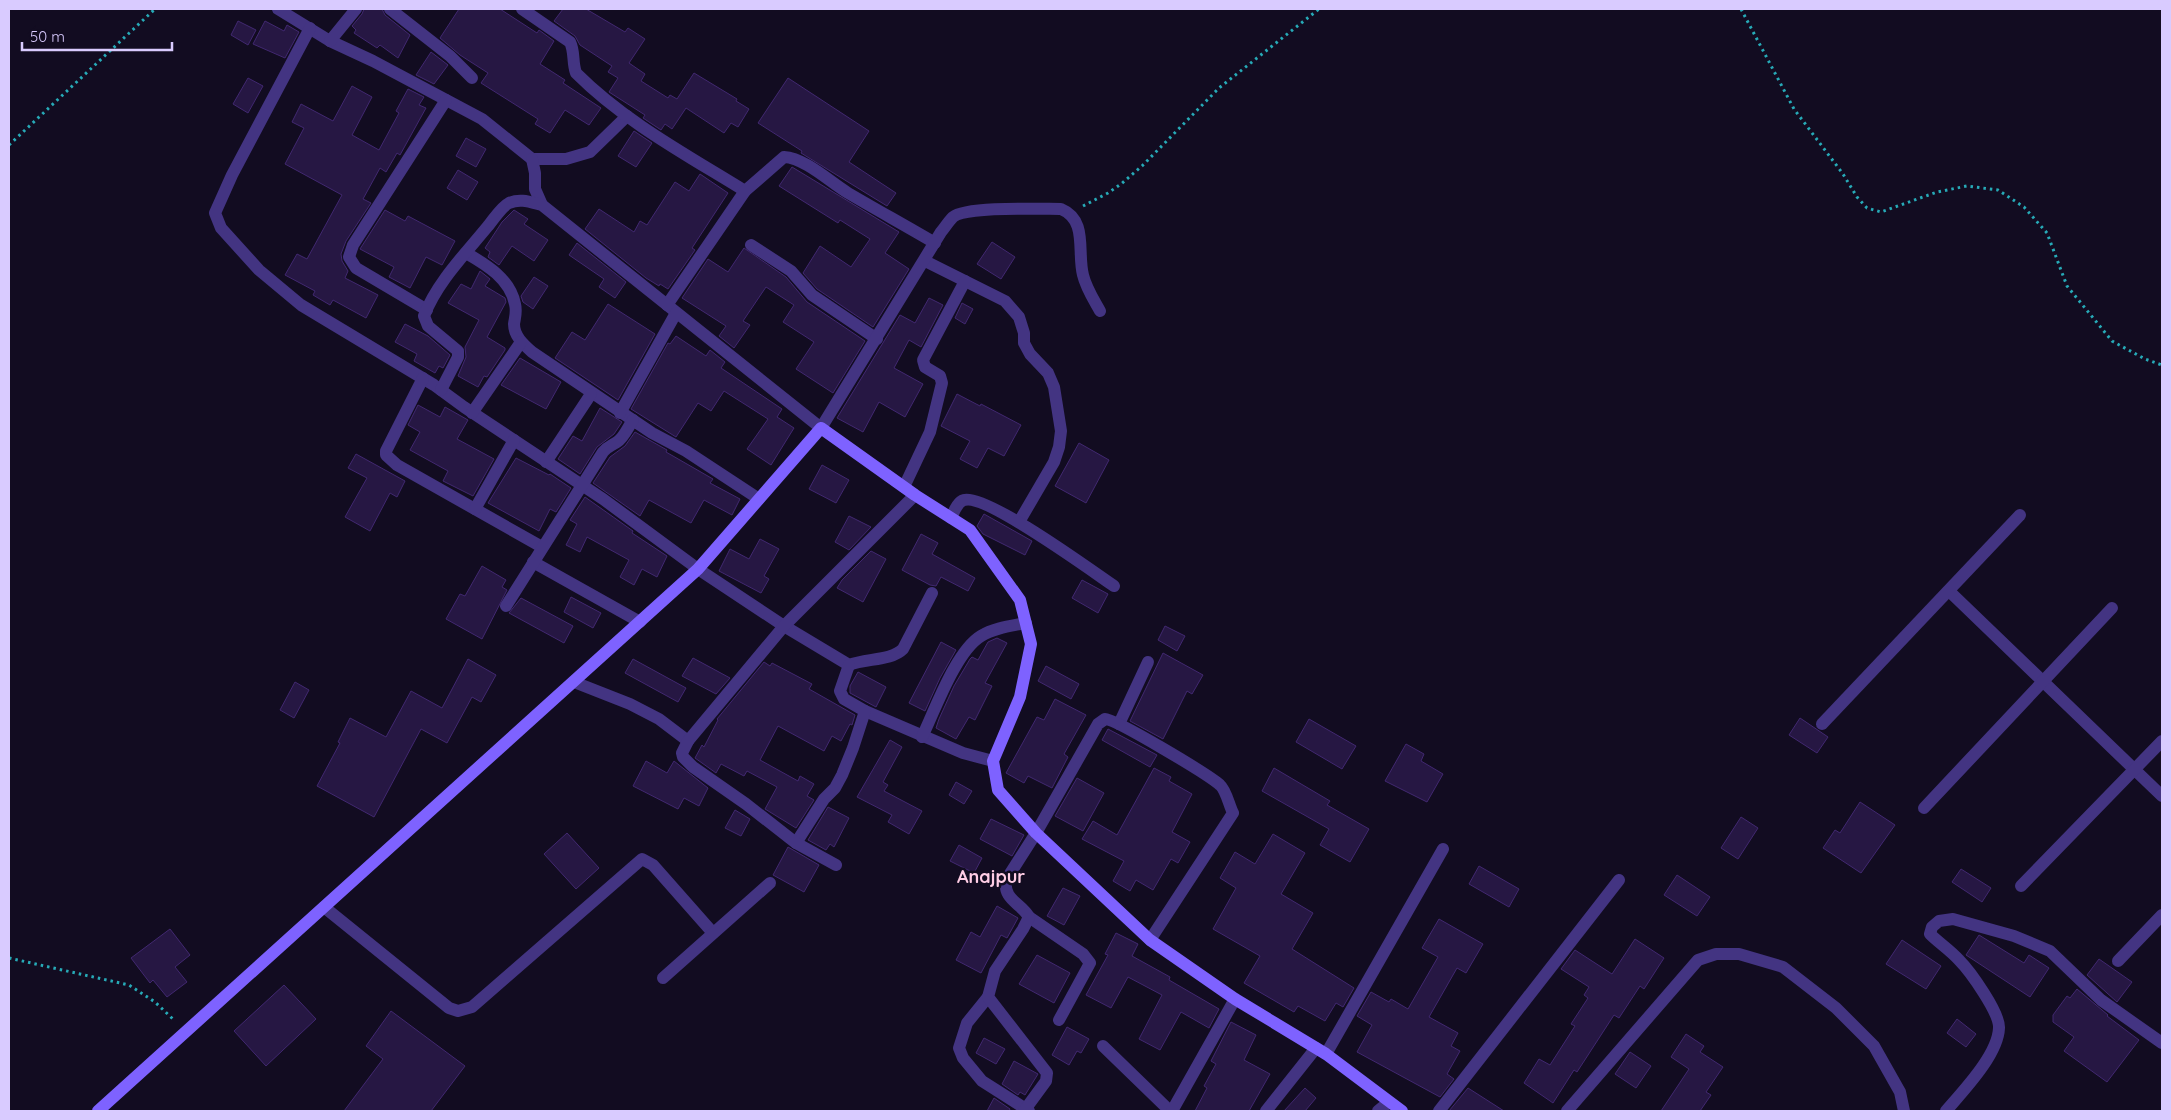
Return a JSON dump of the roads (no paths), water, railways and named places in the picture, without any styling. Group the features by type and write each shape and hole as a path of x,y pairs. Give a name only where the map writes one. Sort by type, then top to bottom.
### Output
{"main road":[{"path":"98,1111 698,569 821,428 915,495 970,530 1020,600 1031,644 1020,697 992,761 998,790 1036,833 1150,940 1235,999 1321,1051 1402,1111"}],"street":[{"path":"278,9 330,40 482,120 532,159 536,173 535,189 542,205"},
{"path":"330,40 356,9"},
{"path":"390,9 450,56 472,78"},
{"path":"522,9 570,42 574,49 576,73 609,103 641,127 745,191"},
{"path":"310,28 232,175 215,213 222,228 259,270 301,305 423,378 653,535 698,569 784,626 849,665"},
{"path":"427,310 356,268 349,257 353,246 446,100"},
{"path":"532,159 566,159 590,152 627,116"},
{"path":"620,413 671,309 745,191 784,157 792,157 935,243"},
{"path":"441,390 458,357 458,351 428,326 424,316 446,278 466,253 506,204 518,200 542,205 821,428 924,260 954,216 975,210 1016,208 1060,209 1067,212 1079,228 1083,276 1100,312"},
{"path":"751,245 791,271 812,295 876,338"},
{"path":"466,253 493,269 510,291 516,314 514,324 516,334 521,342 532,352 620,413 686,451 759,499"},
{"path":"924,260 1005,301 1019,317 1024,333 1024,343 1030,354 1048,373 1054,388 1060,432 1059,447 1054,462 1019,522"},
{"path":"904,487 930,432 942,383 940,376 925,367 923,360 965,281"},
{"path":"472,413 521,342"},
{"path":"423,378 386,451 386,456 397,465 542,547"},
{"path":"546,462 592,394"},
{"path":"506,606 603,452 609,444 616,443 622,437 633,420"},
{"path":"474,509 514,440"},
{"path":"836,865 796,843 693,767 682,753 688,741 784,626 915,495"},
{"path":"951,518 958,504 963,500 973,499 1019,522 1114,586"},
{"path":"1822,724 2020,515"},
{"path":"533,562 640,622"},
{"path":"1949,591 2162,796"},
{"path":"932,593 903,649 897,655 862,660 849,665 840,690 844,699 865,711 922,737 963,753 992,761"},
{"path":"1924,808 2042,680 2112,608"},
{"path":"922,737 956,667 969,645 982,636 1026,623"},
{"path":"1119,724 1148,662"},
{"path":"574,682 630,704 658,719 688,741"},
{"path":"796,843 842,775 865,711"},
{"path":"1059,1020 1090,963 1083,954 1029,917 1009,897 1005,887 1006,880 1036,833 1098,724 1105,719 1110,719 1119,724 1222,786 1233,813 1150,940"},
{"path":"2021,886 2162,741"},
{"path":"1266,1111 1321,1051 1443,849"},
{"path":"324,907 449,1008 458,1011 472,1007 642,858 654,865 713,933"},
{"path":"1439,1111 1619,880"},
{"path":"663,978 770,883"},
{"path":"2118,961 2162,915"},
{"path":"988,997 1047,1073 1046,1081 1026,1110 982,1081 963,1058 959,1048 967,1023 988,997 995,971 1029,917"},
{"path":"1946,1111 1980,1070 1996,1043 2000,1027 1990,1002 1973,976 1960,960 1930,934 1932,927 1939,921 1953,919 1974,924 2014,936 2050,951 2101,1000 2162,1043"},
{"path":"1567,1111 1698,960 1716,954 1739,954 1783,967 1836,1008 1874,1046 1900,1092 1904,1111"},
{"path":"1103,1046 1171,1111 1235,999"},
{"path":"1378,1111 1389,1102"}],"district":[{"name":"Anajpur","path":"991,876"}]}
